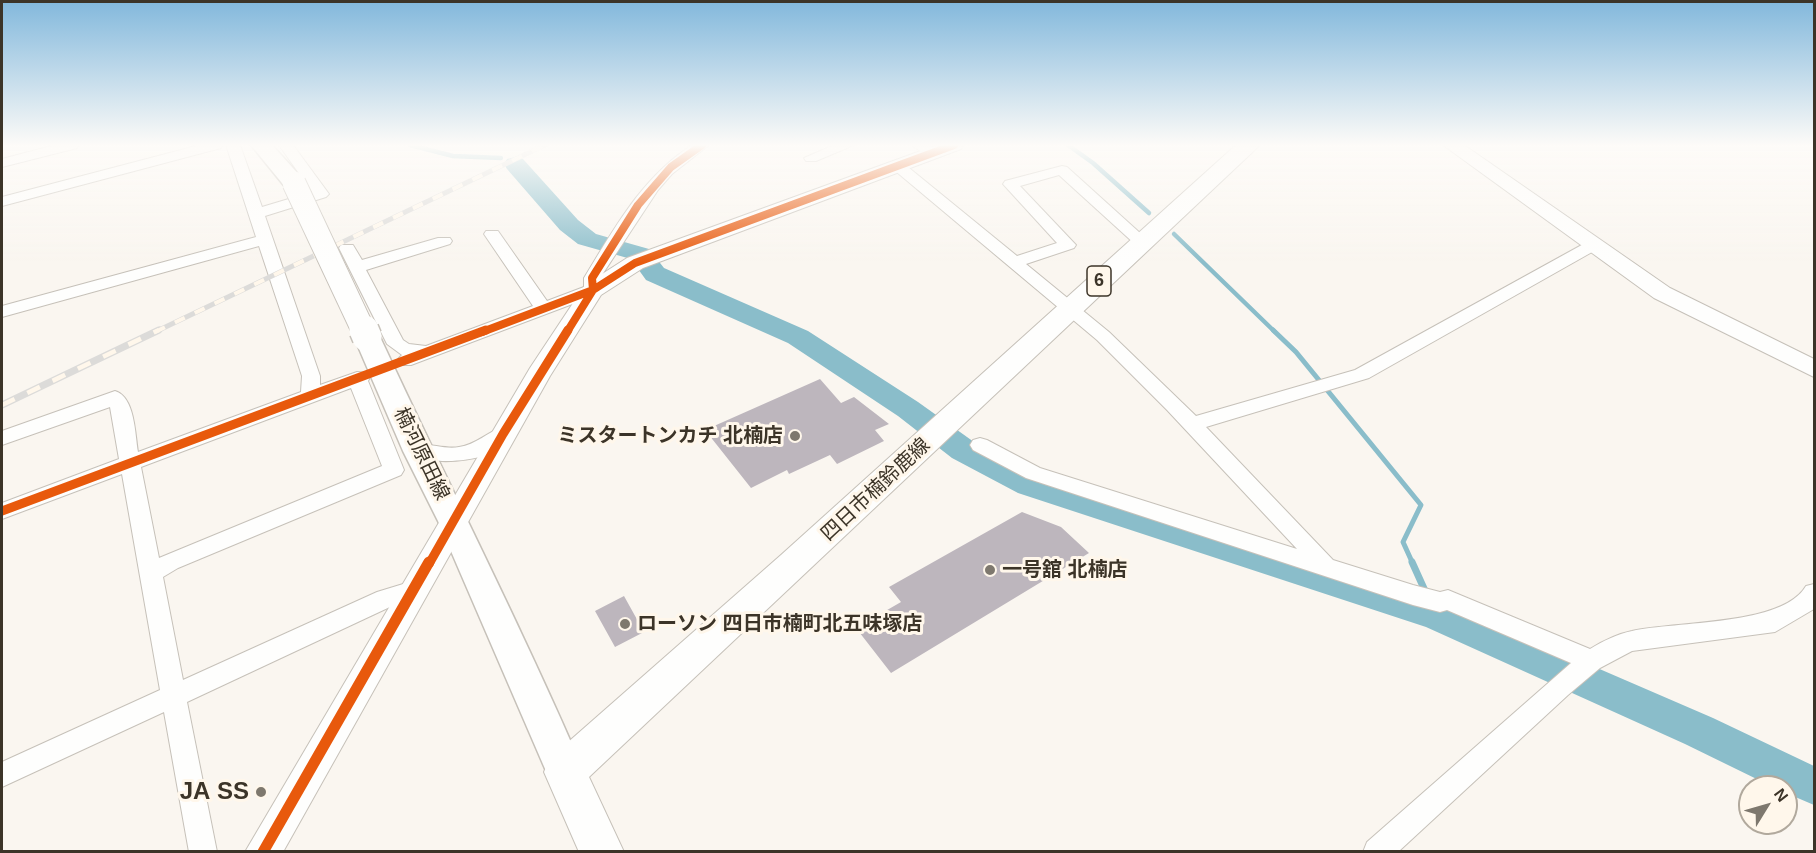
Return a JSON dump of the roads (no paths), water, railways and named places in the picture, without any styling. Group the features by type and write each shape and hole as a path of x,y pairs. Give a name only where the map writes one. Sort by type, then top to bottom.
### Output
{"main road":[{"name":"楠河原田線","path":"295,185 418,451 453,521 565,772"},
{"name":"四日市楠鈴鹿線","path":"565,772 1205,185"},
{"path":"565,772 602,852"}],"street":[{"path":"2,202 67,185"},
{"path":"248,185 289,316 311,376 310,396"},
{"path":"258,213 321,194 314,185"},
{"path":"263,852 503,434 593,290 592,278 638,205 655,185"},
{"path":"405,361 593,290 643,260 847,185"},
{"path":"921,185 1103,336 1326,565"},
{"path":"1011,185 1068,245 1016,262"},
{"path":"1078,185 1142,242"},
{"path":"1509,185 1662,293 1815,369"},
{"path":"492,234 543,308"},
{"path":"2,311 9,311 266,239"},
{"path":"357,267 444,241"},
{"path":"1191,424 1362,374 1595,244"},
{"path":"347,248 396,344 404,350 429,351"},
{"path":"2,511 359,378 394,470 170,562 149,574"},
{"path":"2,438 115,398 119,404 149,574 203,852"},
{"path":"418,451 440,456 464,455 503,434"},
{"path":"980,445 1004,460 1033,473 1428,599 1448,600 1589,664"},
{"path":"2,775 385,599 413,590"},
{"path":"1377,852 1559,687 1613,648 1632,641 1775,622 1810,600 1815,593"}],"waterway":[{"path":"533,185 569,225 587,239 640,254 655,274 798,337 908,409 963,450 1029,484 1436,615 1699,731 1814,786"},
{"path":"1117,185 1149,213"},
{"path":"1174,234 1275,332"},
{"path":"1273,330 1296,352 1421,505 1403,542 1413,564"},
{"path":"1412,562 1426,593"},
{"path":"1431,604 1436,615"}],"railway":[{"path":"155,332 462,185"},
{"path":"2,405 159,330"}],"place":[{"name":"ミスタートンカチ 北楠店","path":"795,436"},
{"name":"一号舘 北楠店","path":"990,570"},
{"name":"ローソン 四日市楠町北五味塚店","path":"625,624"},
{"name":"JA SS","path":"261,792"}]}
